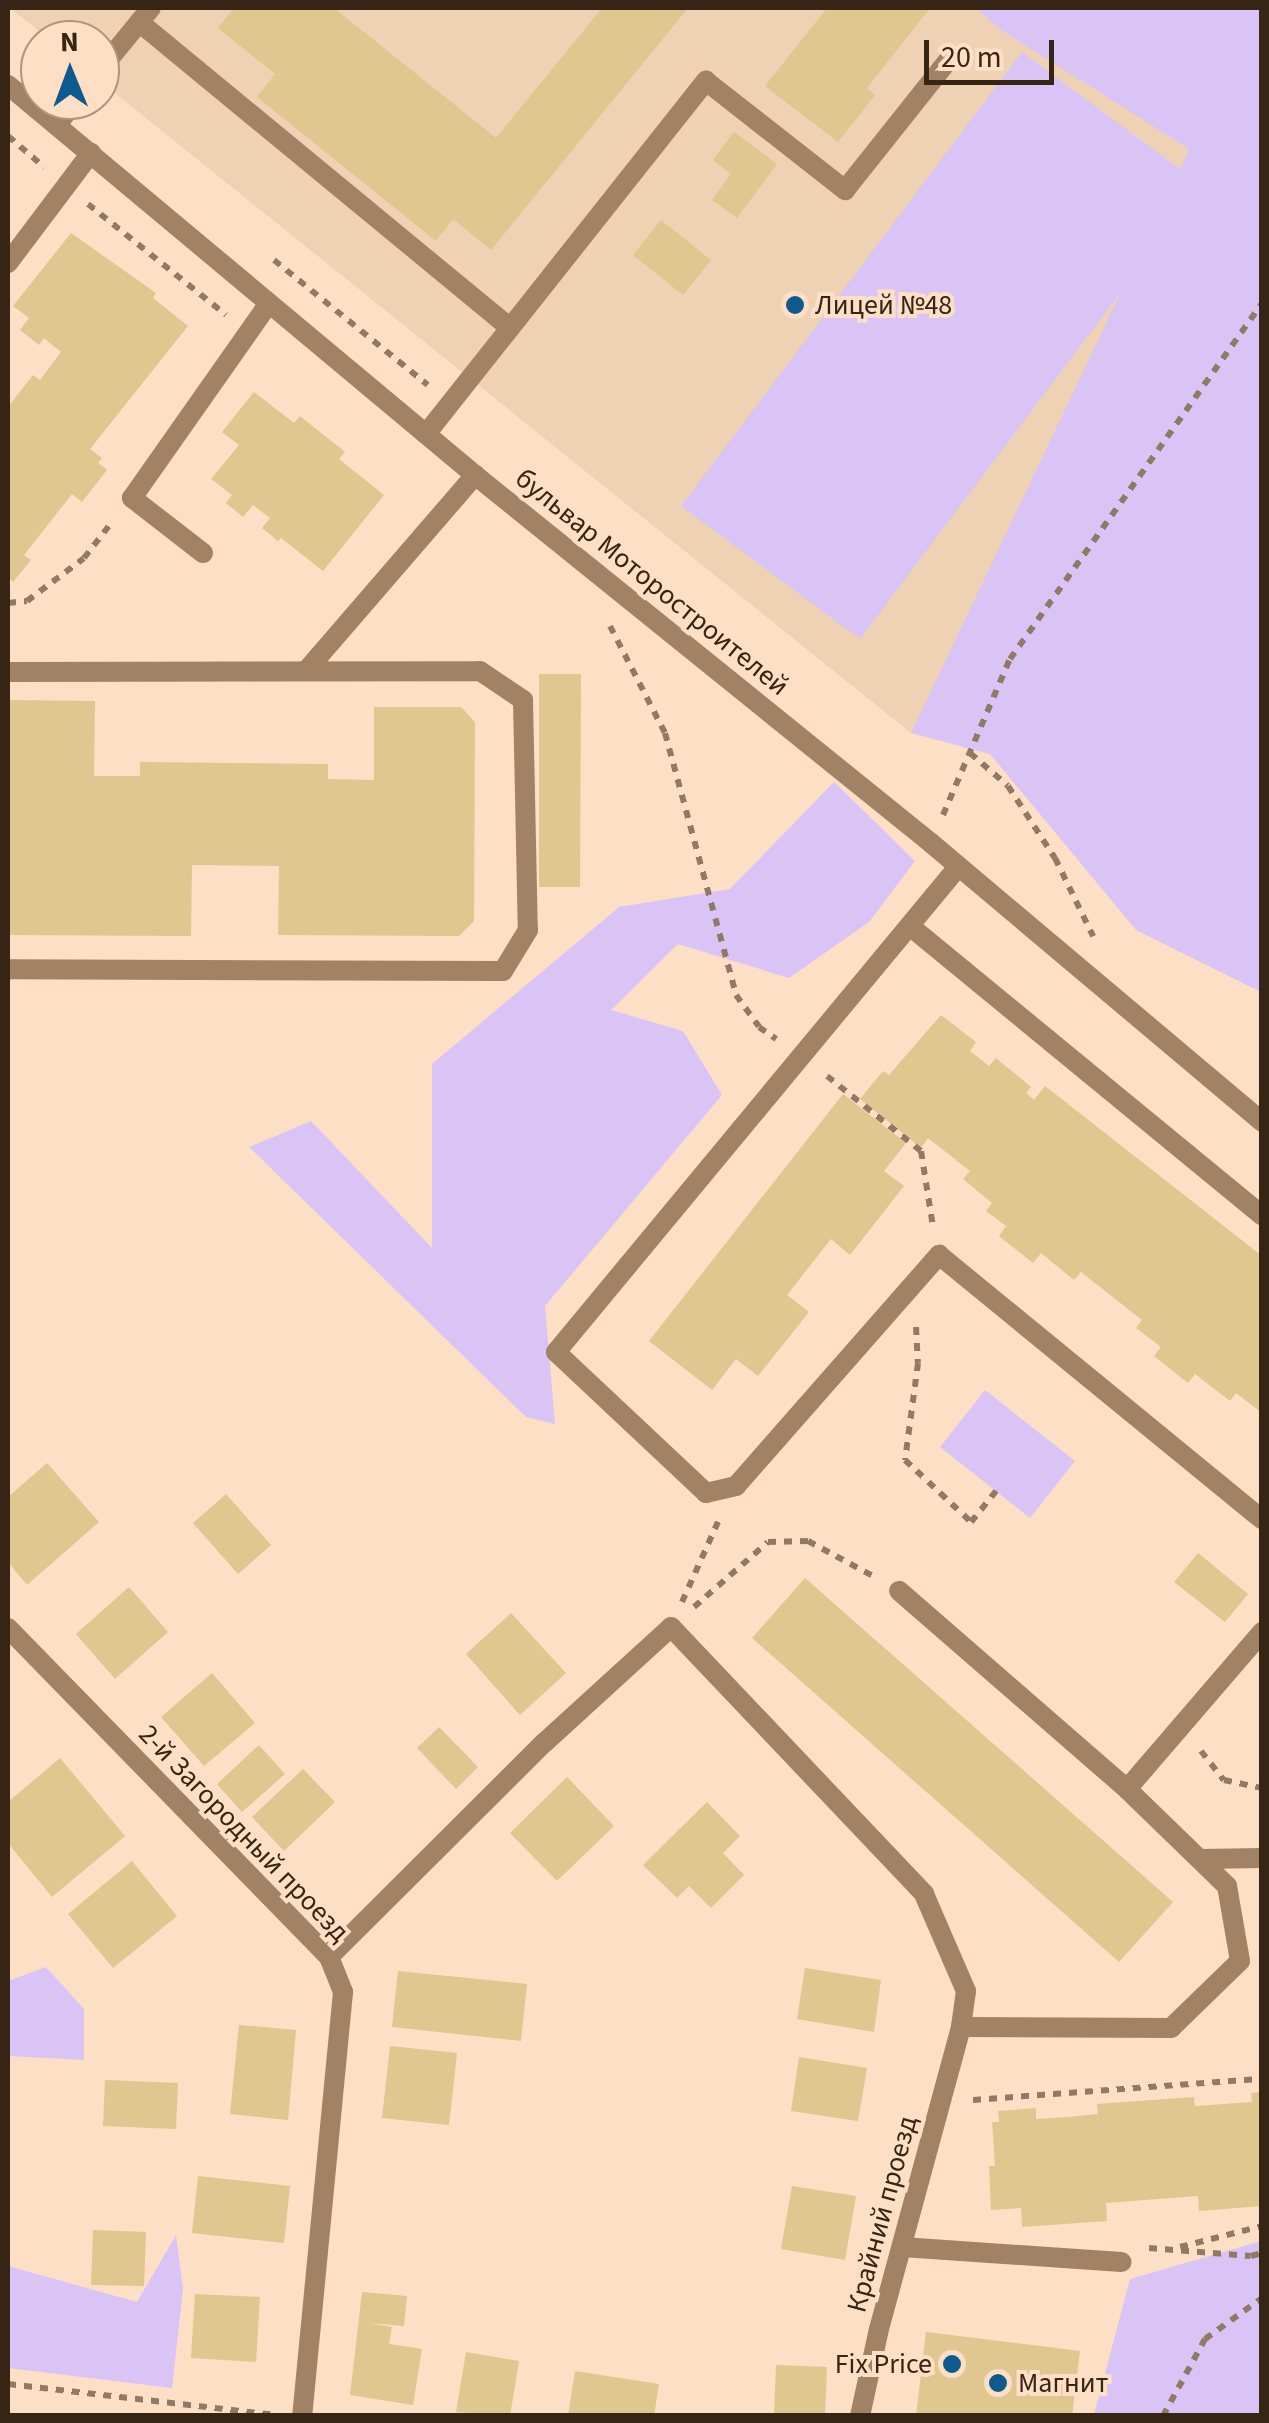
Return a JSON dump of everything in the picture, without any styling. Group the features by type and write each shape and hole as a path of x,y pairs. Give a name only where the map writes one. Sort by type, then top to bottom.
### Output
{"street":[{"path":"120,46 145,15 510,328"},
{"path":"426,434 706,81 845,190 950,58"},
{"name":"бульвар Моторостроителей","path":"8,86 475,475 931,843 1262,1122"},
{"path":"56,125 60,120"},
{"path":"8,263 92,153"},
{"path":"203,552 132,498 269,304"},
{"path":"306,671 475,475"},
{"path":"8,672 480,671 523,700 528,930 503,971 8,970"},
{"path":"958,867 556,1352 706,1493 736,1486 939,1255 1262,1519"},
{"path":"911,926 1262,1215"},
{"path":"899,1591 1202,1858 1226,1886 1240,1961 1171,2028 962,2027"},
{"path":"329,1958 544,1743 671,1627"},
{"name":"Крайний проезд","path":"671,1627 924,1894 966,1991 962,2027 860,2416"},
{"name":"2-й Загородный проезд","path":"8,1628 329,1958 344,1992 302,2416"},
{"path":"1127,1788 1262,1632"},
{"path":"1202,1858 1262,1858"},
{"path":"902,2247 1128,2254"}],"path":[{"path":"931,843 1010,659 1262,303"},
{"path":"8,603 27,601 84,558 132,498"},
{"path":"609,625 665,733 736,994 759,1026 922,1151 939,1255"},
{"path":"970,752 1008,786 1054,858 1096,942"},
{"path":"913,1284 918,1363 906,1460 972,1522 996,1491"},
{"path":"671,1627 718,1522 706,1493"},
{"path":"671,1627 768,1542 808,1541 899,1591"},
{"path":"1212,1738 1199,1753 1224,1780 1262,1788"},
{"path":"965,2118 971,2100 1262,2079"},
{"path":"1128,2254 1172,2250 1262,2226"},
{"path":"1128,2254 1172,2250 1251,2256 1262,2253"},
{"path":"1163,2416 1205,2338 1262,2298"},
{"path":"8,2384 276,2416"}],"shaded area":[{"name":"Лицей №48","path":"10,8 1261,8 1261,233 911,733 120,97 120,20 25,20"},
{"path":"976,8 1261,8 1261,992 1136,930 990,754 911,733 1121,292 860,639 681,506 1022,52 1180,169 1189,149 998,28"},
{"path":"834,782 915,861 869,922 789,978 678,944 611,1010 683,1031 722,1095 545,1306 555,1424 526,1417 249,1147 311,1121 432,1248 432,1064 619,907 730,889"},
{"path":"985,1390 1075,1461 1030,1518 940,1447"},
{"path":"46,1967 84,2009 84,2060 8,2056 8,1981"},
{"path":"176,2235 183,2289 172,2388 8,2368 8,2266 137,2302"},
{"path":"1261,2241 1261,2415 1094,2415 1130,2279"}],"building":[{"path":"234,8 334,8 496,138 602,8 688,8 491,250 453,219 436,241 257,97 275,74 218,28"},
{"path":"827,8 930,8 867,88 875,95 838,142 765,86"},
{"path":"734,132 777,164 737,218 712,200 731,174 713,160"},
{"path":"661,220 711,260 683,295 633,255"},
{"path":"71,233 156,293 153,298 188,326 90,449 102,458 98,463 107,470 82,502 72,494 24,555 31,560 13,582 8,577 8,407 33,375 40,380 61,352 44,338 39,345 20,330 29,318 13,306"},
{"path":"254,392 294,423 300,416 345,452 339,459 384,495 323,571 262,528 270,518 253,505 243,517 226,503 232,495 211,479 239,445 222,432"},
{"path":"539,674 581,674 580,887 539,887"},
{"path":"9,700 95,701 94,776 140,776 140,762 328,764 328,779 374,780 374,707 461,707 475,722 474,921 459,936 278,935 279,866 192,865 191,936 8,935"},
{"path":"941,1015 976,1042 970,1051 989,1066 996,1058 1031,1087 1026,1093 1034,1100 1045,1086 1262,1256 1262,1413 1236,1393 1230,1401 1195,1374 1188,1383 1154,1356 1161,1347 1136,1328 1142,1320 1081,1272 1074,1280 1041,1253 1033,1263 999,1236 1006,1226 986,1211 992,1203 963,1179 970,1171 928,1138 921,1148 860,1099 883,1071 889,1075"},
{"path":"843,1094 906,1143 884,1171 904,1186 850,1255 831,1239 787,1295 809,1312 758,1376 736,1359 712,1390 649,1341"},
{"path":"47,1463 99,1522 27,1585 8,1562 8,1497"},
{"path":"226,1494 271,1545 238,1574 193,1523"},
{"path":"1198,1553 1248,1594 1225,1622 1174,1582"},
{"path":"805,1578 1173,1902 1119,1962 752,1638"},
{"path":"129,1587 168,1632 115,1679 76,1634"},
{"path":"511,1613 566,1673 520,1715 466,1654"},
{"path":"212,1673 255,1723 204,1766 161,1717"},
{"path":"439,1727 478,1767 456,1789 417,1748"},
{"path":"259,1745 285,1774 242,1812 217,1784"},
{"path":"60,1758 125,1836 52,1897 8,1843 8,1802"},
{"path":"303,1769 335,1802 284,1851 252,1817"},
{"path":"567,1777 614,1826 557,1881 510,1833"},
{"path":"707,1802 740,1836 723,1853 744,1875 711,1908 689,1886 677,1898 643,1865"},
{"path":"132,1861 177,1916 113,1968 68,1914"},
{"path":"805,1968 881,1980 874,2032 797,2019"},
{"path":"398,1971 527,1984 521,2041 392,2027"},
{"path":"239,2025 296,2030 288,2120 230,2114"},
{"path":"390,2046 457,2053 449,2125 382,2118"},
{"path":"799,2057 867,2068 858,2121 791,2111"},
{"path":"105,2080 178,2083 176,2129 103,2126"},
{"path":"1262,2092 1262,2206 1199,2211 1198,2196 1106,2203 1107,2221 1022,2227 1021,2208 991,2210 989,2166 995,2166 992,2122 999,2122 998,2111 1036,2108 1036,2119 1068,2117 1098,2114 1097,2104 1194,2097 1195,2106 1252,2102 1251,2093"},
{"path":"198,2176 290,2186 284,2243 192,2233"},
{"path":"792,2186 856,2196 845,2260 781,2249"},
{"path":"93,2230 146,2232 144,2286 91,2285"},
{"path":"362,2292 407,2296 404,2326 369,2323 392,2327 389,2344 422,2349 413,2405 350,2395"},
{"path":"195,2294 260,2297 256,2362 191,2358"},
{"name":"Магнит","path":"926,2332 1080,2351 1072,2416 916,2416"},
{"path":"466,2352 519,2361 510,2416 456,2412"},
{"path":"776,2365 827,2367 825,2416 774,2416"},
{"path":"575,2371 659,2384 654,2416 568,2416"}],"place":[{"name":"Лицей №48","path":"795,305"},
{"name":"Fix Price","path":"952,2364"},
{"name":"Магнит","path":"998,2383"}]}
